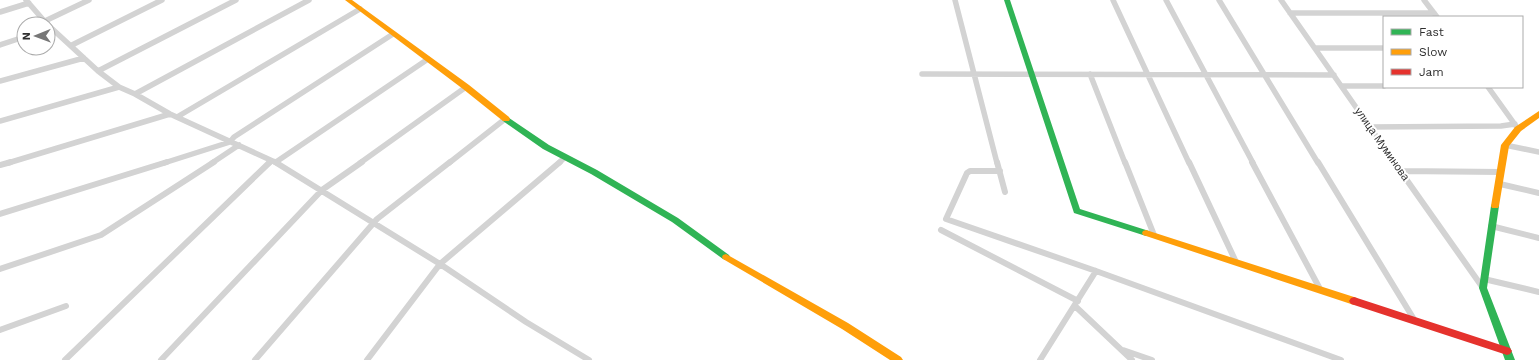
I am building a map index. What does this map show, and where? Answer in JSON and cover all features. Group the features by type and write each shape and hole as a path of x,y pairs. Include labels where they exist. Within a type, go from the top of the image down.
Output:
{"street":[{"path":"56,20 89,0"},
{"path":"72,45 162,0"},
{"path":"98,71 236,0"},
{"path":"135,94 309,0"},
{"path":"348,0 466,87 505,119 546,147 564,158 594,172 670,216 731,260 845,326 898,360"},
{"path":"955,0 973,74 1005,192"},
{"path":"1007,0 1077,211 1507,351"},
{"path":"1113,0 1236,262"},
{"path":"1166,0 1320,289"},
{"path":"1219,0 1415,321"},
{"name":"улица Муминова","path":"1281,0 1483,288"},
{"path":"1424,0 1435,15"},
{"path":"0,12 28,1 40,16"},
{"path":"177,117 360,9"},
{"path":"1290,12 1435,15"},
{"path":"56,32 72,45 98,71 119,87 135,94 170,114 274,161 440,264 526,322 589,360"},
{"path":"0,214 230,142 234,137 394,34"},
{"path":"0,46 16,40"},
{"path":"1315,48 1383,48"},
{"path":"0,81 84,58"},
{"path":"65,360 274,161 428,59"},
{"path":"922,74 1030,73 1334,75"},
{"path":"1090,74 1154,235"},
{"path":"1342,86 1383,86"},
{"path":"0,121 119,87"},
{"path":"161,360 322,190 466,87"},
{"path":"1489,88 1517,127"},
{"path":"0,165 170,114"},
{"path":"1510,360 1483,288 1484,279 1491,226 1500,184 1505,145 1517,127 1539,115"},
{"path":"254,360 375,224 377,219 505,119"},
{"path":"1370,127 1517,127"},
{"path":"0,268 101,235 117,226 239,145"},
{"path":"1505,145 1539,152"},
{"path":"367,360 440,264 564,158"},
{"path":"1000,171 970,171 967,173 946,219 1096,271 1341,360"},
{"path":"1401,171 1501,172"},
{"path":"1500,184 1539,193"},
{"path":"1491,226 1539,238"},
{"path":"941,230 1077,304 1132,360"},
{"path":"1040,360 1077,304 1096,271"},
{"path":"1484,279 1539,292"},
{"path":"0,330 66,306"},
{"path":"1120,349 1152,360"}],"traffic: fast":[{"path":"1007,0 1077,211 1146,233"},
{"path":"506,119 546,147 594,172 675,220 726,257"},
{"path":"1495,206 1483,288 1510,360"}],"traffic: slow":[{"path":"348,0 466,87 506,119"},
{"path":"1495,206 1505,145 1518,129 1539,114"},
{"path":"1146,233 1354,301"},
{"path":"726,257 845,326 898,360"}],"traffic: jam":[{"path":"1354,301 1507,351"}]}
